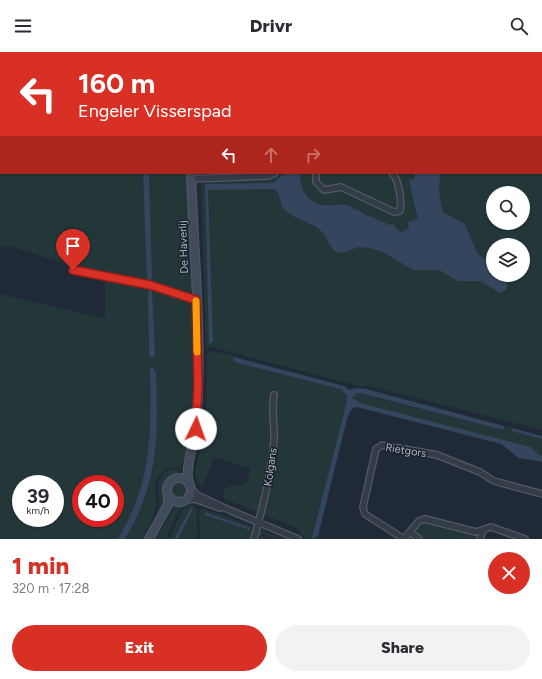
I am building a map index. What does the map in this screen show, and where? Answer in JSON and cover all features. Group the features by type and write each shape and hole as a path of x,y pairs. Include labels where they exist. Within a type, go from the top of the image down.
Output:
{"street":[{"path":"191,175 268,176 273,174"},
{"path":"316,174 316,182 324,190 341,187 394,212 400,211 401,206 395,178 393,174"},
{"name":"De Haverlij","path":"190,485 187,475 196,429 198,384 191,175"},
{"path":"73,270 150,285 196,300"},
{"name":"Kolgans","path":"254,539 272,462 274,439 272,406 274,394"},
{"name":"De Haverlij","path":"176,478 182,473 196,417"},
{"name":"Rietgors","path":"404,539 366,514 363,508 376,449 382,445 437,455 480,472 494,481 542,494"},
{"path":"149,539 168,505 169,484 176,478 184,479 197,494 228,510"},
{"path":"153,539 172,507 190,495 190,485"},
{"path":"168,495 173,500 195,499 228,510 298,539"},
{"path":"404,539 419,521 425,519 476,532 490,527 525,539"},
{"path":"480,539 483,530"},
{"path":"410,532 419,539"}],"green space":[{"path":"0,174 143,174 147,280 84,272 65,264 10,246 0,248"},
{"path":"149,174 189,174 193,290 187,294 151,283"},
{"path":"207,174 542,174 542,430 369,386 359,386 211,347 206,347 201,180 207,180"},
{"path":"105,280 151,287 188,300 193,304 196,361 195,403 191,430 181,468 176,467 167,469 157,479 155,488 156,504 154,514 142,539 125,539 146,496 152,476 157,436 157,415 155,368 151,367 151,431 148,460 137,501 125,526 118,539 0,539 0,294 105,319","holes":["149,289 152,290 155,351 153,357 149,356 148,292"]},
{"path":"207,351 229,354 234,357 233,358 340,389 347,395 347,401 312,537 313,539 306,539 297,528 223,498 225,489 231,486 243,485 248,481 250,468 214,457 202,488 196,479 195,473 206,414"},
{"path":"357,393 499,429 504,429 504,426 512,428 511,431 542,439 542,456 538,455 531,447 360,403 352,398"},
{"path":"173,469 181,470 166,483 165,489 167,497 157,520 153,523 159,504 160,478 167,471"},
{"path":"177,482 183,482 188,487 186,496 183,498 177,498 172,493 172,487"},
{"path":"190,501 195,501 194,503 188,503 180,510 166,539 156,539 175,506"},
{"path":"191,505 197,510 197,539 178,539 192,511 190,508 174,539 168,539 184,508"},
{"path":"202,508 254,527 252,539 200,539 199,511","holes":["206,512 249,528 250,530 205,515"]},
{"path":"426,521 476,535 479,538 425,539 416,531"},
{"path":"260,529 282,539 275,539 263,534 262,536 269,539 256,539 258,530"}],"water":[{"path":"143,174 149,174 152,279 149,283 147,280"},
{"path":"283,174 301,174 301,184 303,189 309,198 314,202 324,205 349,205 349,207 352,207 357,211 357,209 367,216 368,214 370,217 373,217 388,225 393,224 402,232 409,228 408,222 418,219 409,181 415,178 414,174 440,174 439,191 444,213 465,224 477,253 486,260 486,282 507,282 507,289 500,293 480,281 458,281 439,270 413,270 385,253 370,248 358,247 346,252 338,253 317,227 292,215 283,208 279,194 274,189 208,190 213,342 209,344 205,184 273,183"},
{"path":"151,288 155,351 155,356 152,357 149,356 148,292"},
{"path":"234,357 344,386 349,390 357,388 366,389 504,426 504,429 499,429 360,393 357,393 352,398 360,403 531,447 542,456 542,462 519,458 501,444 357,407 353,408 348,415 318,536 313,539 312,537 347,401 347,395 340,389 234,362"},
{"path":"153,367 156,372 157,417 151,478 145,497 125,539 118,539 129,518 143,478 149,438 150,368"},
{"path":"512,428 542,436 542,439 511,431"},
{"path":"191,507 192,511 178,539 174,539"},
{"path":"205,512 250,528 250,530 205,515"}],"slow traffic":[{"path":"196,301 197,352"}],"route":[{"path":"73,270 150,285 196,300 198,397 196,429"}]}
